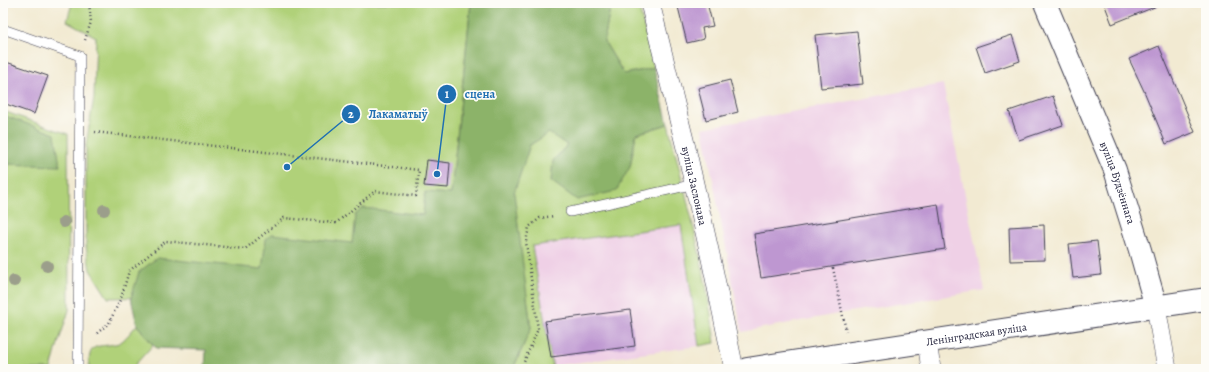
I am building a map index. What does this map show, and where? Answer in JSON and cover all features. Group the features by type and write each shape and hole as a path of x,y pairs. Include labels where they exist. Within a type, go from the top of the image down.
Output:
{"street":[{"name":"вуліца Заслонава","path":"650,3 695,184 734,369"},
{"name":"вуліца Будзённага","path":"1045,3 1115,170 1156,307 1167,369"},
{"name":"Ленінградская вуліца","path":"747,369 1206,299"},
{"path":"927,342 931,369"}],"lane":[{"path":"3,29 80,56 78,369"},
{"path":"570,212 695,184"}],"path":[{"path":"80,56 91,22 90,3"},
{"path":"78,348 110,323 121,298 129,271 166,241 245,249 284,218 336,223 375,192 416,196 419,170 79,130"},
{"path":"521,369 538,329 526,242 529,227 540,218 570,212"},
{"path":"833,268 851,353"}],"shaded area":[{"path":"943,84 984,290 843,313 742,332 703,128"},
{"path":"682,225 699,346 552,366 532,246"}],"green space":[{"path":"72,3 471,3 451,194 444,291 108,298 90,270 86,246 86,145 94,97 96,37 67,21"},
{"path":"471,3 611,3 604,41 624,74 654,68 668,124 636,134 630,167 616,191 577,200 551,181 553,161 567,145 549,133 530,145 514,193 531,328 513,369 205,369 206,350 156,348 137,325 131,298 139,272 157,258 262,269 266,239 272,234 352,243 355,215 363,208 423,215 425,192 451,194"},
{"path":"611,3 638,3 654,68 624,74 604,41"},
{"path":"3,111 68,134 69,310 51,369 3,369"},
{"path":"3,115 55,134 60,166 3,164"},
{"path":"668,124 701,260 715,343 699,346 681,225 532,246 553,369 513,369 531,328 513,193 530,145 549,132 567,145 553,161 630,167 636,134"},
{"path":"137,325 153,345 133,367 133,369 89,369 90,353 93,349 100,346 112,345 121,342"}],"building":[{"path":"677,3 707,3 713,26 702,28 704,39 687,43"},
{"path":"1104,3 1162,3 1162,4 1112,24"},
{"path":"857,31 863,84 821,88 815,35"},
{"path":"1012,35 1020,61 985,73 976,47"},
{"path":"1159,46 1195,132 1166,144 1129,59"},
{"path":"3,61 48,76 34,114 3,103"},
{"path":"730,80 738,112 706,120 698,88"},
{"path":"1053,96 1063,125 1019,140 1009,111"},
{"path":"427,160 450,163 448,188 424,186"},
{"path":"938,204 945,249 761,278 754,234"},
{"path":"1044,225 1045,260 1010,261 1009,227"},
{"path":"1097,241 1101,275 1073,278 1069,244"},
{"path":"630,310 635,346 551,357 545,321"}],"place":[{"name":"Лакаматыў","path":"287,167"},
{"name":"сцена","path":"437,174"}]}
